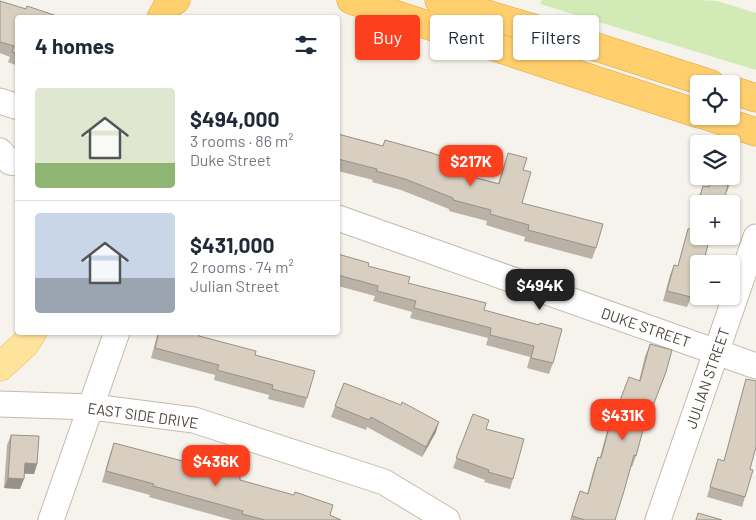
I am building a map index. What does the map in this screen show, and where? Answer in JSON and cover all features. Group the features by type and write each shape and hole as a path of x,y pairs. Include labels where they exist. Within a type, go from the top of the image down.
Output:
{"highway":[{"path":"151,15 152,0"},
{"path":"163,15 168,5 176,0"},
{"path":"351,0 690,111"},
{"path":"439,0 690,77"},
{"path":"740,93 756,98"},
{"path":"735,125 756,132"}],"main road":[{"path":"0,367 25,344 31,335"}],"street":[{"path":"0,101 15,106"},
{"path":"0,151 10,162 15,163"},
{"name":"DUKE STREET","path":"340,219 756,366"},
{"name":"JULIAN STREET","path":"658,520 756,237"},
{"path":"52,520 117,335"},
{"name":"EAST SIDE DRIVE","path":"0,404 92,407 194,420 384,482 447,520"}],"green space":[{"path":"542,0 717,1 756,13 756,70 599,22 599,15 576,15 540,4"}],"building":[{"path":"0,1 26,9 27,6 54,15 15,15 15,53 12,52 14,46 0,42"},
{"path":"340,135 383,146 385,140 432,153 451,160 447,170 499,184 508,153 527,158 523,170 531,172 522,203 603,224 596,248 528,230 529,225 490,214 491,210 453,200 453,198 405,179 376,171 377,169 340,160"},
{"path":"710,185 728,185 725,195 700,195 703,186 709,187"},
{"path":"688,229 690,229 690,245 708,245 705,255 690,255 690,297 667,291 674,265 678,266"},
{"path":"340,255 369,263 368,266 410,277 408,283 486,303 484,310 539,325 540,323 562,329 553,363 531,358 534,346 490,335 491,328 414,308 416,301 377,291 378,286 340,276"},
{"path":"158,335 199,335 256,351 255,355 315,371 307,398 272,389 273,385 217,370 219,365 155,348"},
{"path":"650,344 672,350 666,372 649,416 647,415 615,520 585,520 572,516 580,491 588,494 598,457 601,458 612,416 614,416 629,377 640,381"},
{"path":"746,379 756,381 756,447 750,469 753,470 745,497 710,487 718,459 724,461"},
{"path":"344,383 401,405 402,402 439,422 426,447 371,417 369,420 335,406"},
{"path":"473,414 489,420 486,429 524,439 513,479 488,472 489,470 456,458"},
{"path":"11,435 39,436 37,464 25,463 24,479 8,478"},
{"path":"114,443 240,477 240,480 294,495 295,492 333,505 330,515 341,520 265,520 242,514 243,511 106,471"},
{"path":"698,513 722,520 696,520"}]}
